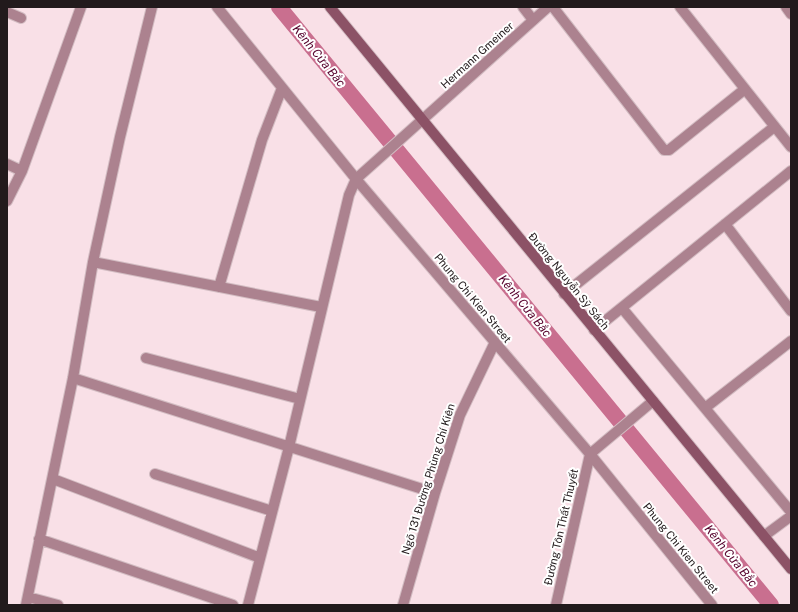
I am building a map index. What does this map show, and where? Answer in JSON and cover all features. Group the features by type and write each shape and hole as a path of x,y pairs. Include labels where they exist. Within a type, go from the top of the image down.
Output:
{"main road":[{"name":"Đường Nguyễn Sỹ Sách","path":"330,7 791,569"}],"street":[{"path":"7,201 22,171 81,7"},
{"path":"58,605 27,601 73,378 93,262 120,137 152,7"},
{"name":"Phung Chi Kien Street","path":"217,7 356,179 590,454 712,605"},
{"path":"523,7 533,20"},
{"name":"Hermann Gmeiner","path":"356,179 548,7"},
{"path":"553,7 664,150 669,150 745,89"},
{"path":"680,7 791,147"},
{"path":"786,7 791,14"},
{"path":"7,12 21,18"},
{"path":"219,287 262,140 282,88"},
{"path":"564,294 774,127"},
{"path":"7,164 22,171"},
{"path":"594,330 791,171"},
{"path":"248,605 289,447 349,196 356,179"},
{"path":"726,224 791,311"},
{"path":"93,262 322,307"},
{"path":"622,308 791,512"},
{"path":"705,408 791,341"},
{"name":"Ngõ 131 Đường Phùng Chí Kiên","path":"403,605 435,493 460,415 495,342"},
{"path":"146,358 300,399"},
{"path":"73,378 435,493"},
{"path":"590,454 632,417 653,401"},
{"name":"Đường Tôn Thất Thuyết","path":"556,605 590,454"},
{"path":"155,474 272,511"},
{"path":"53,479 260,558"},
{"path":"764,536 791,516"},
{"path":"39,539 233,605"}],"waterway":[{"name":"Kênh Cửa Bắc","path":"279,7 771,605"}]}
